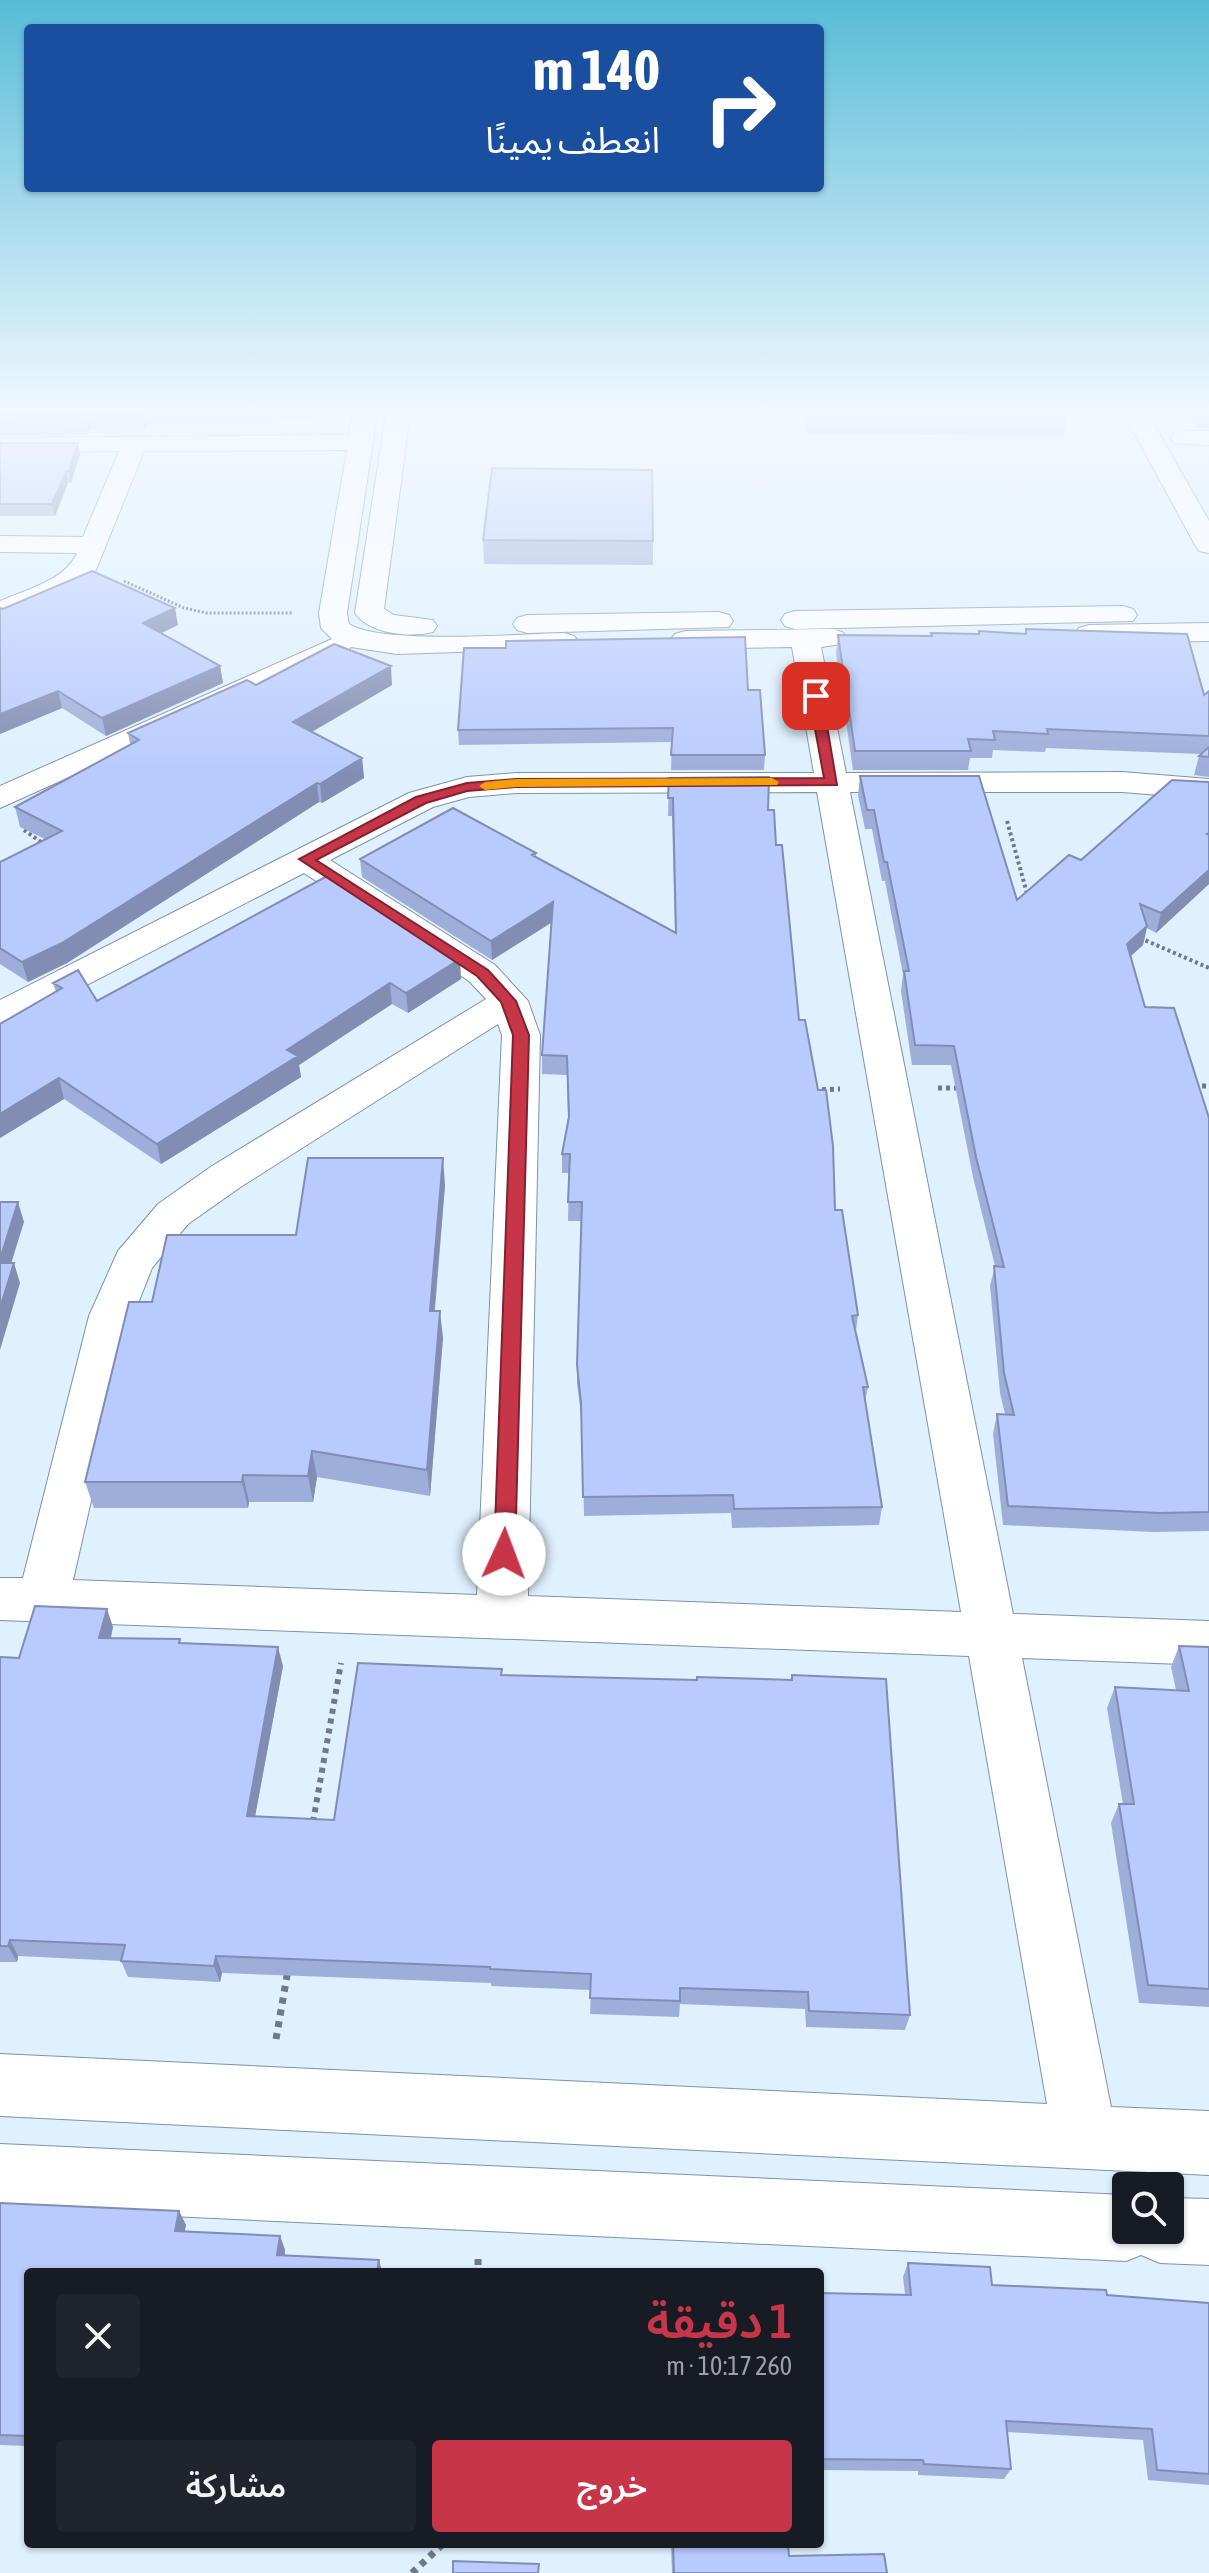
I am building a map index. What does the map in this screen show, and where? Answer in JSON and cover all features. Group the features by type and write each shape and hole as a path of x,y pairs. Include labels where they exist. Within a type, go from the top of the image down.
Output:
{"street":[{"path":"0,612 68,581 88,554 96,534"},
{"path":"340,627 351,534"},
{"path":"379,618 387,534"},
{"path":"0,544 88,554"},
{"path":"0,774 340,627 379,618 418,626 1209,614"},
{"path":"6,810 340,627 397,645 1209,632"},
{"path":"805,639 1085,2137"},
{"path":"0,1015 421,800 467,787 516,783 1122,782 1209,789"},
{"path":"306,859 482,973 509,1001 521,1035 502,1616"},
{"path":"509,1001 227,1176 173,1214 133,1262 111,1316 21,1599 1209,1643"},
{"path":"0,2085 1209,2143"},
{"path":"0,2176 1112,2227"},
{"path":"1184,2231 1209,2232"}],"path":[{"path":"88,554 184,608 340,627"},
{"path":"996,782 1030,903"},
{"path":"6,810 51,850"},
{"path":"1026,888 1040,895"},
{"path":"1139,938 1209,968"},
{"path":"312,1831 350,1610"},
{"path":"266,2098 290,1957"},
{"path":"412,2573 441,2548"}],"building":[{"path":"484,534 653,534 653,541 483,540"},
{"path":"92,571 175,608 143,623 220,666 102,718 58,691 0,714 0,608"},
{"path":"1026,629 1187,634 1204,695 1209,691 1209,736 1047,729 1048,734 993,731 995,740 968,739 971,751 855,751 838,635 932,636 931,633 979,634 979,631 1026,634"},
{"path":"745,637 748,690 760,690 765,755 671,755 673,728 458,730 464,648 506,648 506,641"},
{"path":"334,644 391,666 293,722 362,758 62,943 22,962 0,948 0,862 62,831 15,807 139,740 128,733 247,680 256,685"},
{"path":"1209,747 1209,757 1199,756"},
{"path":"860,776 979,776 1017,900 1069,855 1081,860 1172,780 1209,782 1209,870 1161,913 1140,904 1147,926 1127,944 1145,1007 1174,1008 1209,1118 1209,1512 1160,1513 1008,1506 997,1414 1014,1415 1004,1373 994,1266 1004,1267 976,1157 954,1046 915,1045 904,971 909,971 887,862 884,862 874,810 867,810"},
{"path":"769,777 768,810 774,810 776,845 782,845 799,1020 805,1020 818,1090 826,1090 833,1146 835,1210 842,1210 858,1315 852,1316 868,1387 863,1387 882,1507 734,1509 733,1495 583,1497 577,1365 582,1202 568,1202 570,1154 562,1154 569,1117 567,1056 542,1055 553,902 491,941 360,859 453,808 676,933 673,798 668,798 669,778"},
{"path":"329,875 460,959 406,993 390,983 287,1050 298,1056 157,1144 59,1078 0,1114 0,1024 62,988 53,983 78,970 97,1001"},
{"path":"308,1158 443,1158 430,1311 440,1311 427,1470 312,1451 308,1476 243,1475 242,1482 85,1482 129,1302 152,1302 167,1235 296,1235"},
{"path":"0,1202 18,1202 0,1259"},
{"path":"0,1263 14,1263 0,1308"},
{"path":"35,1606 107,1609 99,1638 180,1639 179,1643 278,1647 247,1816 334,1820 358,1663 502,1669 501,1675 792,1680 792,1675 886,1679 910,2015 809,2011 808,1992 680,1988 680,2001 590,1998 591,1974 216,1956 214,1966 121,1961 125,1945 10,1940 8,1946 0,1946 0,1657 19,1658"},
{"path":"1179,1646 1209,1647 1209,1989 1148,1985 1119,1804 1134,1804 1115,1687 1189,1691"},
{"path":"0,2203 179,2211 175,2231 280,2236 277,2255 379,2260 378,2268 24,2268 24,2436 0,2435"},
{"path":"908,2263 990,2267 992,2285 1106,2290 1107,2295 1209,2303 1209,2474 1157,2470 1152,2429 1006,2421 1011,2469 924,2464 923,2460 824,2459 824,2293 911,2295"},
{"path":"673,2548 788,2548 789,2556 884,2554 887,2573 674,2573"},
{"path":"453,2561 539,2564 538,2573 453,2573"}],"slow traffic":[{"path":"485,786 516,783 772,782"}],"route":[{"path":"504,1554 521,1035 509,1001 482,973 306,859 421,800 467,787 516,783 832,782 816,696"}]}
